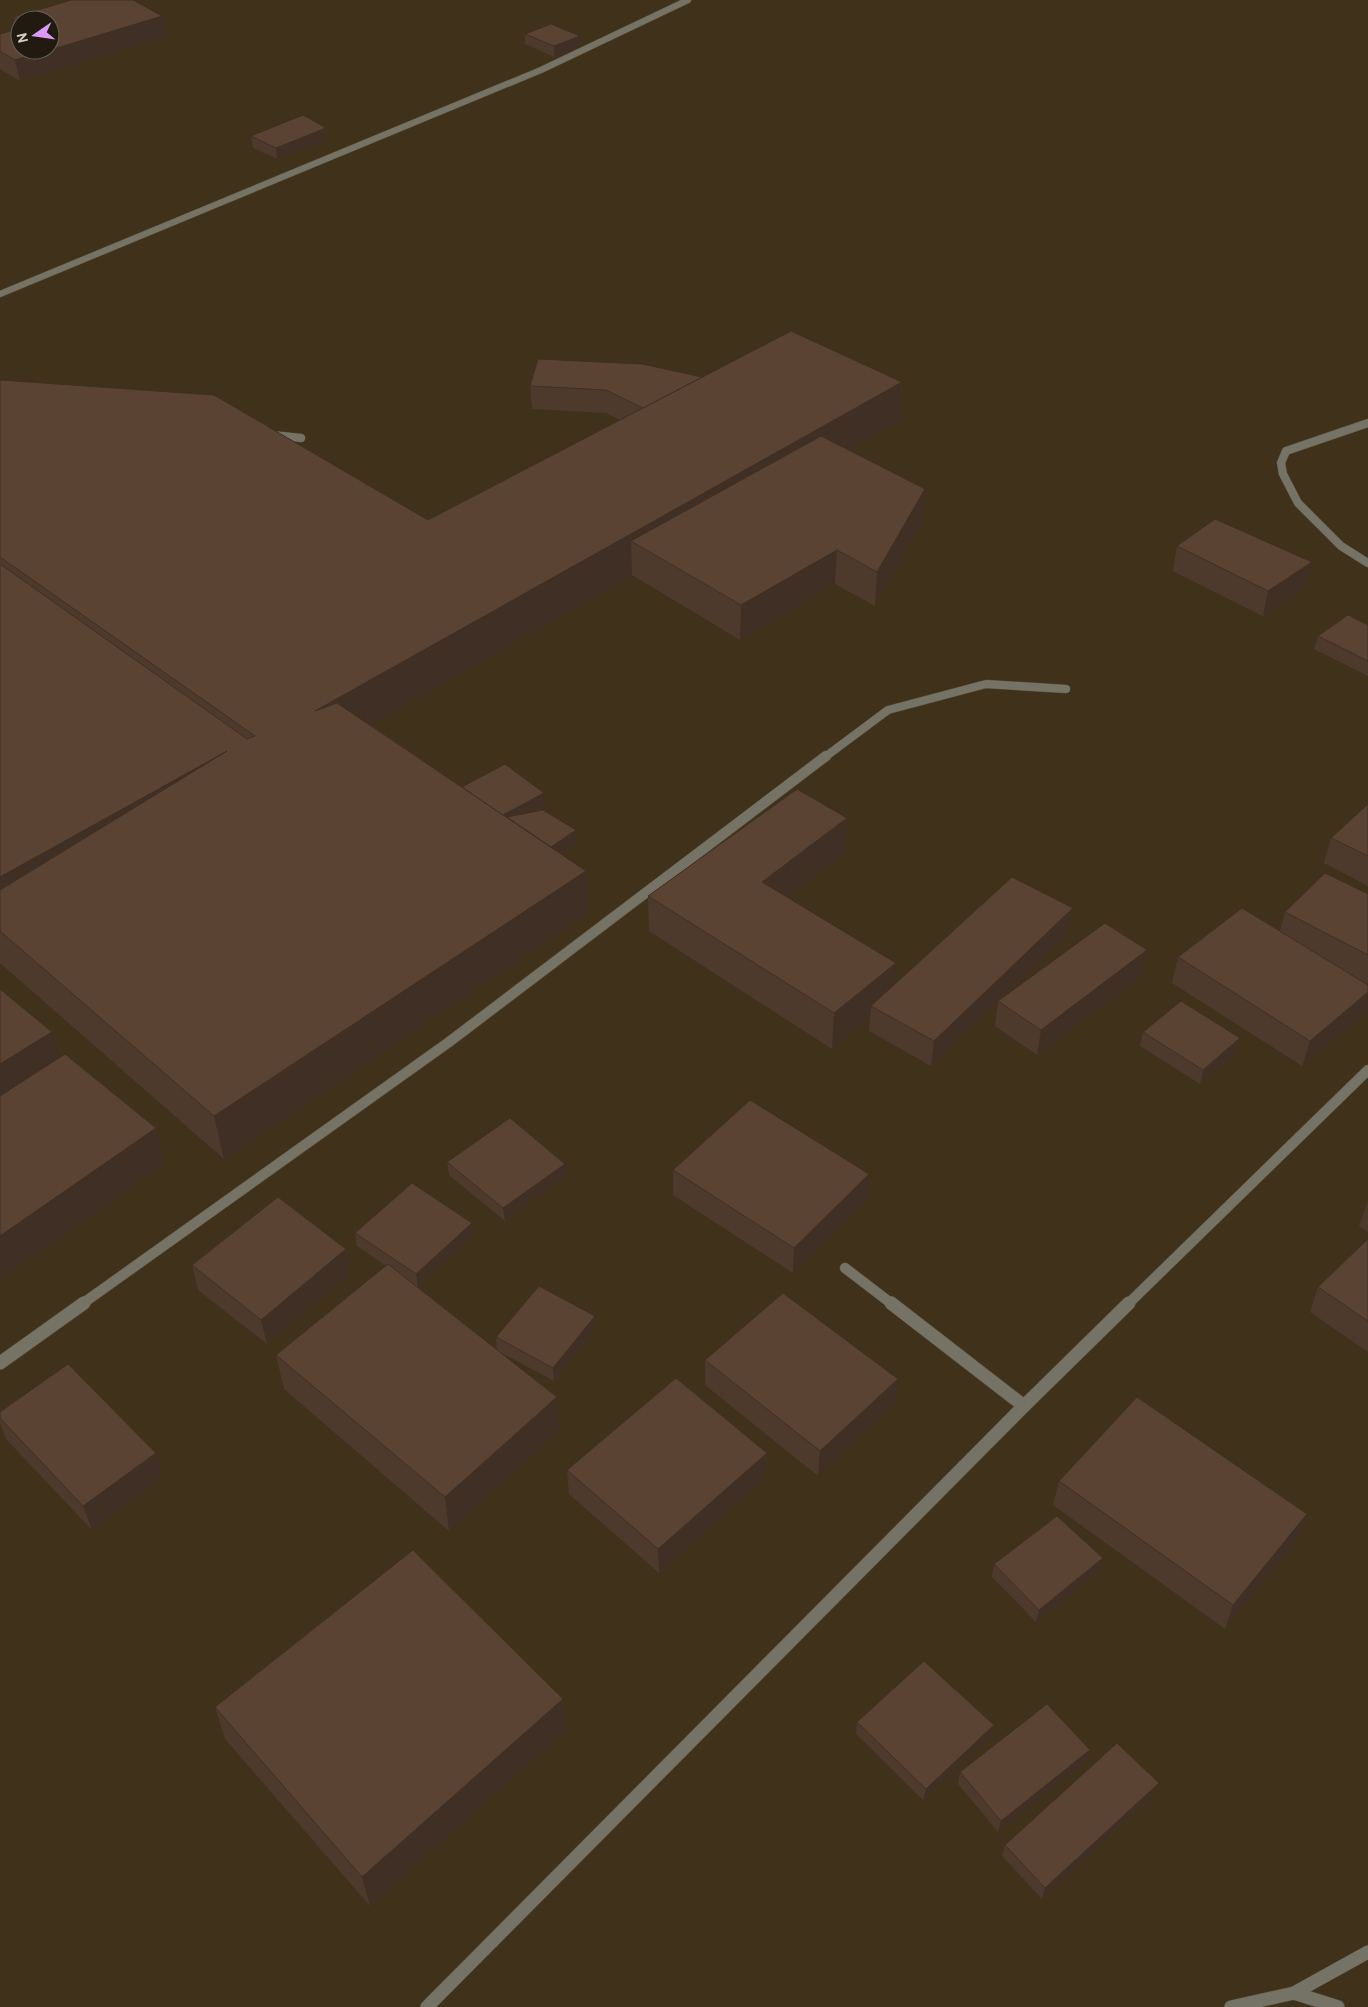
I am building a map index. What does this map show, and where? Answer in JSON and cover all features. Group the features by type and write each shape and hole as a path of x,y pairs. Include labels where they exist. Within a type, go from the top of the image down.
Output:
{"street":[{"path":"0,294 541,70 688,0"},
{"path":"1368,423 1286,451 1281,462 1283,474 1298,503 1341,546 1368,563"},
{"path":"261,434 301,438"},
{"path":"0,1364 449,1042 646,891 888,710 986,684 1066,689"},
{"path":"427,2007 1024,1406 1368,1070"},
{"path":"845,1268 1024,1406"},
{"path":"1232,2007 1294,1993 1368,1952"},
{"path":"1294,1993 1338,2007"}],"building":[{"path":"72,0 133,0 162,16 60,47 60,10 38,10"},
{"path":"551,24 580,36 554,46 525,34"},
{"path":"10,31 10,57 0,51 0,34"},
{"path":"303,115 326,128 276,148 251,136"},
{"path":"791,331 902,382 315,711 337,703 586,871 214,1116 0,931 0,890 227,751 0,877 0,564 247,739 255,736 0,557 0,380 214,395 428,520"},
{"path":"538,359 642,364 702,377 643,408 606,390 530,386"},
{"path":"821,436 925,489 877,572 837,550 741,605 631,541"},
{"path":"1215,519 1312,562 1268,591 1177,546"},
{"path":"1348,615 1368,625 1368,661 1318,636"},
{"path":"505,764 544,793 503,815 462,787"},
{"path":"797,789 847,818 762,882 896,963 834,1013 648,896"},
{"path":"1368,804 1368,856 1331,838"},
{"path":"543,810 576,830 551,847 507,817"},
{"path":"1325,873 1368,894 1368,955 1285,912"},
{"path":"1012,877 1073,908 934,1041 871,1006"},
{"path":"1242,908 1368,985 1368,992 1310,1041 1178,957"},
{"path":"1105,923 1147,950 1041,1030 998,1001"},
{"path":"0,989 52,1032 0,1064"},
{"path":"1181,1001 1240,1038 1203,1070 1143,1032"},
{"path":"65,1054 156,1128 0,1236 0,1096"},
{"path":"750,1100 869,1174 794,1248 673,1170"},
{"path":"510,1118 565,1164 503,1208 447,1162"},
{"path":"412,1183 472,1223 416,1274 355,1233"},
{"path":"278,1197 346,1249 261,1320 192,1265"},
{"path":"1368,1239 1368,1321 1318,1287"},
{"path":"388,1264 557,1397 445,1497 276,1355"},
{"path":"539,1286 595,1316 553,1368 496,1337"},
{"path":"783,1293 898,1379 820,1451 705,1360"},
{"path":"68,1364 156,1453 83,1506 0,1418 0,1412"},
{"path":"676,1378 767,1453 658,1549 567,1470"},
{"path":"1137,1397 1307,1514 1233,1605 1059,1481"},
{"path":"1057,1516 1103,1558 1039,1610 994,1564"},
{"path":"413,1550 563,1699 362,1877 215,1707"},
{"path":"924,1661 994,1725 926,1789 857,1722"},
{"path":"1047,1704 1090,1750 1001,1821 960,1772"},
{"path":"1117,1743 1159,1783 1045,1888 1005,1845"}]}
